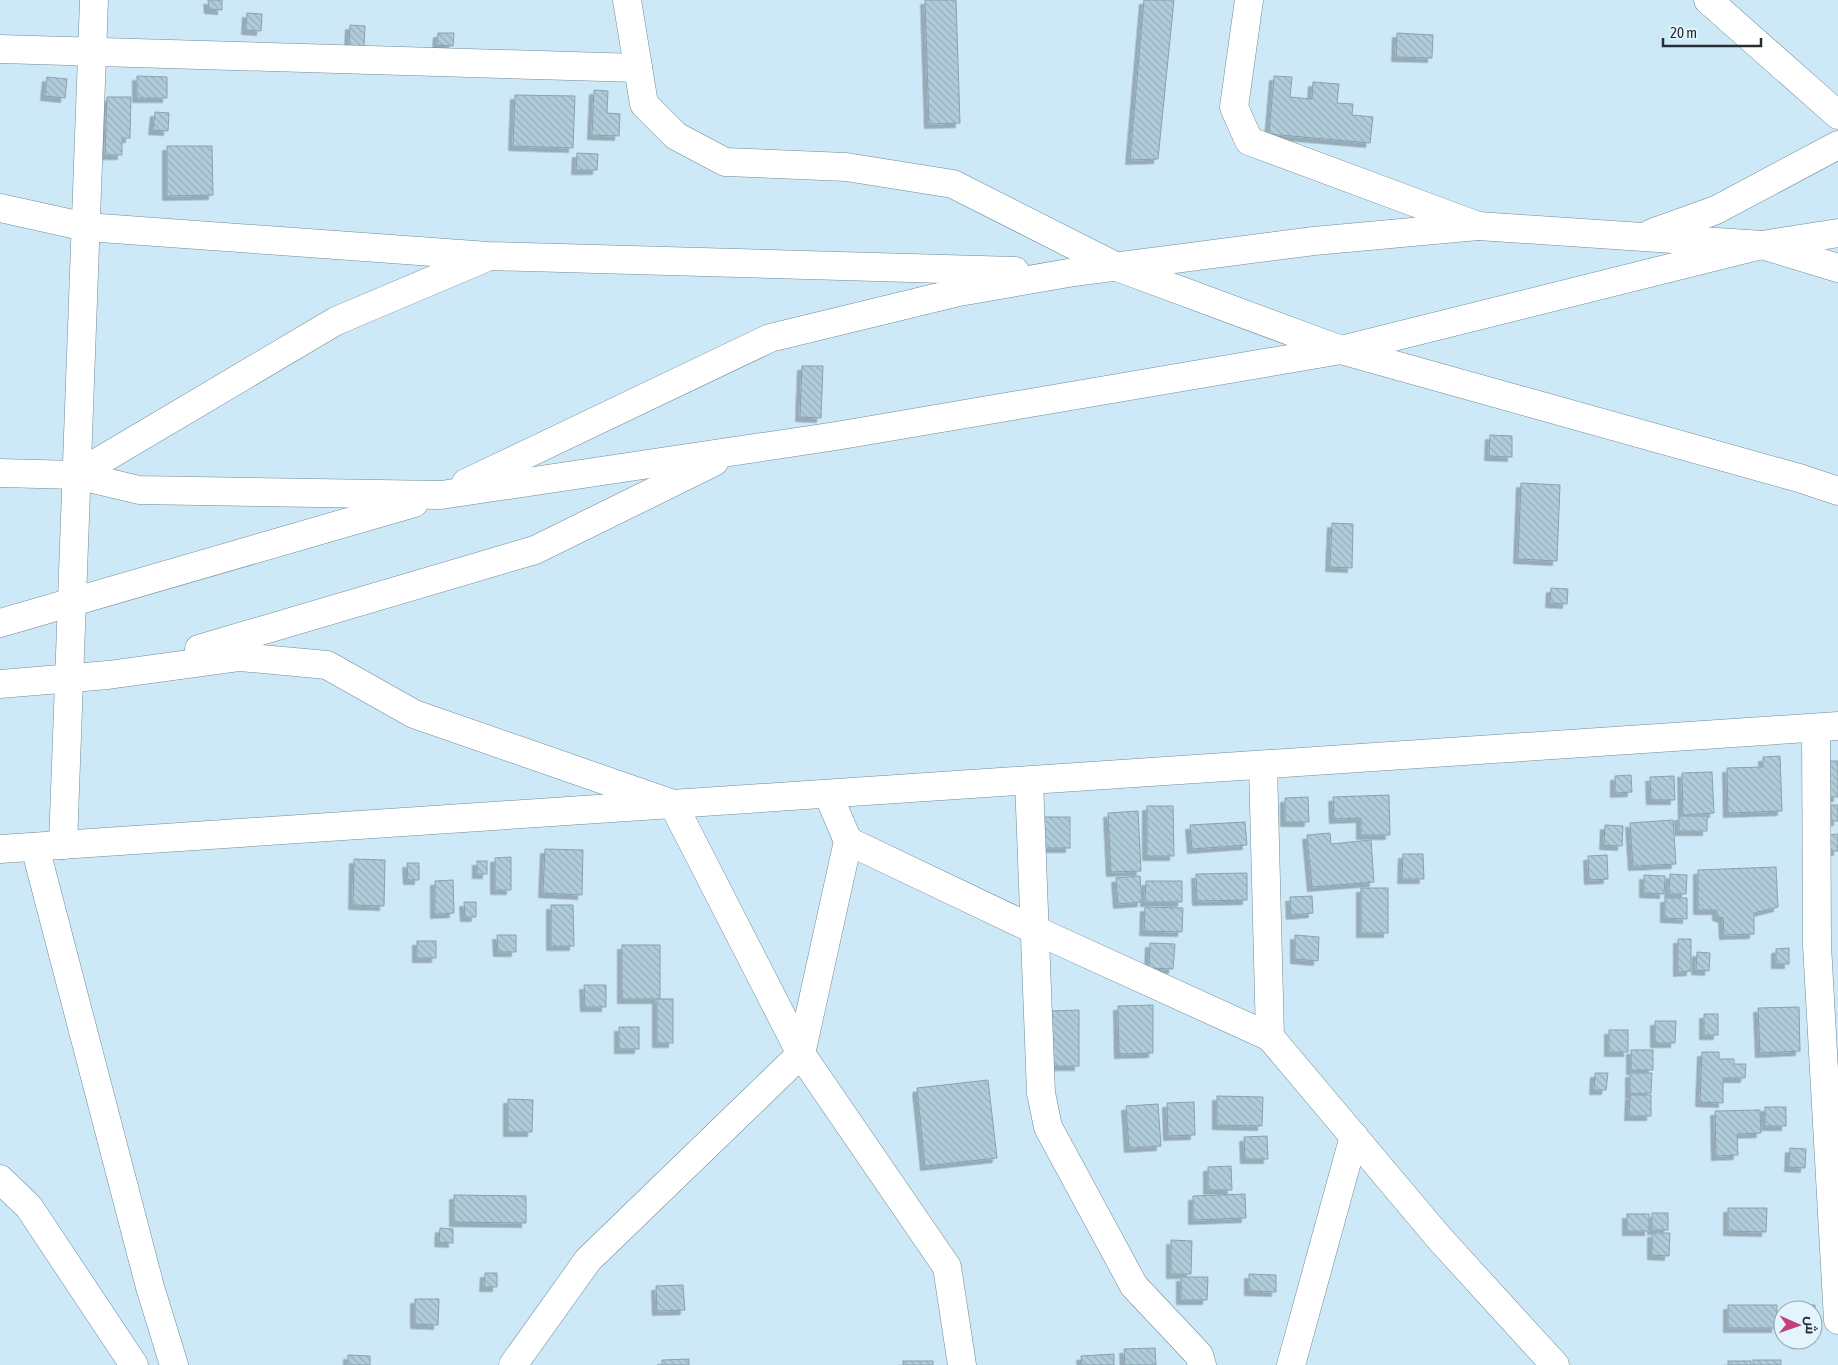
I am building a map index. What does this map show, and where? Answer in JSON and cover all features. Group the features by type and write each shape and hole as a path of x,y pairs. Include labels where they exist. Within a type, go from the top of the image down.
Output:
{"street":[{"path":"63,845 94,0"},
{"path":"627,0 644,104 676,136 725,162 846,167 953,184 1117,267 1341,350 1789,475 1838,491"},
{"path":"1249,0 1234,108 1249,141 1478,226"},
{"path":"1708,0 1838,115"},
{"path":"0,49 638,68"},
{"path":"1641,237 1716,210 1838,146"},
{"path":"0,208 86,226 488,256 1074,272"},
{"path":"0,474 76,475 139,490 441,495 770,338 958,292 1074,272 1314,241 1478,226 1762,245 1838,268"},
{"path":"0,623 441,495 736,451 1341,350 1762,245 1838,233"},
{"path":"76,475 336,321 488,256"},
{"path":"108,675 536,550 736,451"},
{"path":"0,684 108,675 240,657 327,665 414,714 673,804 801,1054 947,1267 962,1365"},
{"path":"0,849 1827,727 1817,945 1838,1320"},
{"path":"1263,765 1270,1037"},
{"path":"1029,781 1041,1093 1048,1127 1134,1286 1200,1354 1202,1365"},
{"path":"513,1365 588,1260 801,1054 848,841 828,794"},
{"path":"848,841 1035,930 1270,1037 1440,1239 1555,1365"},
{"path":"35,847 150,1287 174,1365"},
{"path":"1291,1365 1354,1136"},
{"path":"0,1179 29,1207 134,1365"}],"building":[{"path":"208,0 222,0 222,10 209,9"},
{"path":"925,0 956,0 960,123 929,124"},
{"path":"1144,0 1174,0 1158,159 1130,160"},
{"path":"247,13 262,14 261,31 246,30"},
{"path":"350,25 365,26 364,47 349,46"},
{"path":"438,33 454,33 453,46 437,45"},
{"path":"1397,33 1433,35 1432,58 1396,57"},
{"path":"137,76 167,77 167,98 137,98"},
{"path":"1274,76 1292,77 1290,97 1312,99 1313,82 1339,84 1337,103 1353,104 1352,115 1373,117 1370,143 1269,134"},
{"path":"47,77 67,79 65,98 45,96"},
{"path":"594,90 608,91 607,113 620,114 619,136 592,135"},
{"path":"515,95 575,96 573,148 513,146"},
{"path":"107,97 131,97 130,138 122,138 122,155 105,155"},
{"path":"155,112 169,113 168,131 153,130"},
{"path":"167,146 212,146 213,195 167,196"},
{"path":"577,153 598,154 597,170 576,170"},
{"path":"802,366 823,366 821,418 800,417"},
{"path":"1490,435 1512,436 1512,457 1489,456"},
{"path":"1521,483 1560,485 1557,561 1518,559"},
{"path":"1332,523 1353,524 1352,568 1330,567"},
{"path":"1551,588 1568,589 1567,604 1550,603"},
{"path":"1780,756 1782,811 1728,813 1727,768 1763,767 1763,757"},
{"path":"1828,761 1838,761 1838,797 1829,797"},
{"path":"1712,772 1714,813 1683,815 1682,773"},
{"path":"1631,775 1632,792 1615,793 1615,776"},
{"path":"1674,776 1675,800 1651,800 1650,777"},
{"path":"1389,795 1390,835 1361,835 1361,818 1334,819 1333,797"},
{"path":"1308,797 1309,822 1285,822 1285,798"},
{"path":"1831,805 1838,805 1838,821 1831,821"},
{"path":"1147,806 1173,806 1174,856 1147,856"},
{"path":"1138,811 1141,871 1111,872 1108,813"},
{"path":"1679,816 1707,816 1707,831 1679,831"},
{"path":"1039,817 1070,817 1070,848 1039,848"},
{"path":"1673,820 1676,864 1633,866 1630,823"},
{"path":"1245,822 1247,845 1192,849 1190,825"},
{"path":"1605,825 1623,826 1622,846 1604,845"},
{"path":"1330,833 1331,844 1371,840 1374,882 1312,887 1307,835"},
{"path":"1838,834 1838,851 1826,851 1826,835"},
{"path":"545,849 583,850 582,895 543,893"},
{"path":"1403,854 1423,854 1424,879 1402,879"},
{"path":"1607,855 1608,879 1589,880 1588,856"},
{"path":"511,857 511,890 495,890 495,858"},
{"path":"354,859 385,860 384,906 353,905"},
{"path":"477,861 487,861 487,874 477,874"},
{"path":"407,863 419,863 419,880 408,880"},
{"path":"1776,867 1778,907 1754,913 1754,934 1724,935 1723,918 1717,916 1717,910 1698,910 1698,870"},
{"path":"1247,873 1247,900 1197,901 1196,874"},
{"path":"1670,874 1687,875 1686,894 1669,894"},
{"path":"1644,875 1665,876 1664,894 1644,893"},
{"path":"1140,876 1142,902 1118,904 1116,878"},
{"path":"453,880 454,913 435,914 435,881"},
{"path":"1146,881 1182,881 1182,902 1145,902"},
{"path":"1361,888 1388,888 1388,933 1361,933"},
{"path":"1312,896 1313,913 1291,915 1290,897"},
{"path":"1665,898 1687,898 1687,919 1665,918"},
{"path":"464,902 476,902 476,917 465,917"},
{"path":"551,905 573,905 574,946 551,946"},
{"path":"1145,907 1183,908 1182,932 1144,931"},
{"path":"497,935 516,935 516,952 498,952"},
{"path":"1295,935 1319,937 1318,961 1295,959"},
{"path":"1678,939 1691,939 1691,971 1678,972"},
{"path":"417,941 436,941 436,958 417,958"},
{"path":"1150,943 1175,944 1173,969 1149,968"},
{"path":"622,945 660,945 660,999 622,999"},
{"path":"1789,948 1789,964 1776,964 1776,949"},
{"path":"1697,952 1710,953 1709,971 1696,970"},
{"path":"584,985 606,985 606,1007 585,1007"},
{"path":"657,999 673,999 673,1043 657,1043"},
{"path":"1153,1005 1153,1053 1119,1054 1118,1006"},
{"path":"1799,1007 1800,1051 1760,1053 1758,1008"},
{"path":"1079,1010 1079,1066 1050,1066 1049,1011"},
{"path":"1704,1014 1718,1014 1718,1035 1704,1035"},
{"path":"1655,1021 1676,1021 1675,1043 1655,1043"},
{"path":"619,1027 639,1027 639,1049 619,1049"},
{"path":"1609,1030 1628,1030 1628,1052 1609,1052"},
{"path":"1631,1050 1653,1050 1653,1070 1631,1070"},
{"path":"1702,1052 1719,1052 1719,1059 1734,1059 1734,1064 1746,1064 1745,1078 1723,1078 1723,1103 1700,1102"},
{"path":"1595,1073 1608,1073 1606,1090 1594,1090"},
{"path":"1630,1073 1652,1073 1651,1093 1630,1094"},
{"path":"988,1080 997,1158 925,1166 917,1088"},
{"path":"1630,1095 1651,1095 1651,1116 1629,1116"},
{"path":"1217,1096 1263,1097 1262,1126 1217,1125"},
{"path":"508,1099 533,1100 532,1132 508,1132"},
{"path":"1194,1102 1195,1135 1168,1136 1167,1103"},
{"path":"1158,1104 1161,1146 1129,1148 1126,1106"},
{"path":"1765,1107 1786,1107 1786,1126 1765,1126"},
{"path":"1760,1110 1761,1133 1737,1134 1738,1155 1716,1156 1715,1111"},
{"path":"1267,1136 1268,1159 1245,1159 1244,1137"},
{"path":"1790,1148 1806,1149 1805,1168 1789,1167"},
{"path":"1231,1166 1232,1190 1208,1190 1208,1167"},
{"path":"1245,1194 1246,1218 1193,1220 1193,1196"},
{"path":"454,1195 526,1196 526,1223 454,1222"},
{"path":"1728,1208 1767,1208 1766,1232 1728,1231"},
{"path":"1652,1213 1668,1213 1668,1230 1652,1230"},
{"path":"1627,1214 1649,1214 1649,1231 1627,1231"},
{"path":"440,1228 453,1229 453,1243 439,1242"},
{"path":"1652,1233 1670,1233 1669,1256 1652,1255"},
{"path":"1171,1240 1192,1241 1191,1274 1171,1274"},
{"path":"485,1273 497,1273 497,1287 484,1287"},
{"path":"1249,1274 1276,1275 1276,1292 1249,1291"},
{"path":"1181,1277 1208,1277 1207,1300 1181,1300"},
{"path":"683,1285 685,1310 657,1311 656,1286"},
{"path":"415,1299 439,1299 438,1325 415,1324"},
{"path":"1728,1305 1773,1305 1773,1328 1728,1328"},
{"path":"1155,1348 1156,1365 1125,1365 1124,1349"},
{"path":"1114,1354 1114,1365 1082,1365 1081,1356"},
{"path":"348,1355 370,1356 370,1365 348,1365"},
{"path":"689,1359 689,1365 662,1365 662,1360"},
{"path":"1753,1360 1781,1360 1781,1365 1753,1365"},
{"path":"903,1361 933,1361 933,1365 903,1365"},
{"path":"1728,1361 1751,1361 1751,1365 1728,1365"}]}
